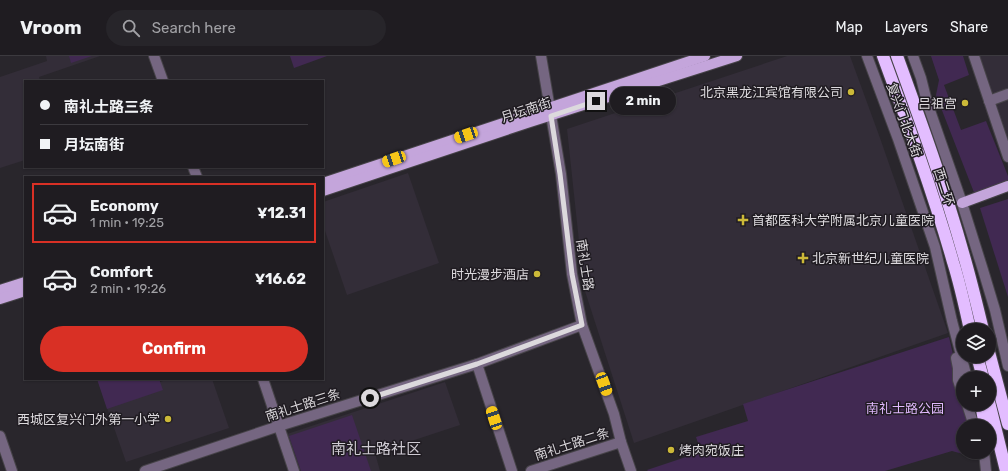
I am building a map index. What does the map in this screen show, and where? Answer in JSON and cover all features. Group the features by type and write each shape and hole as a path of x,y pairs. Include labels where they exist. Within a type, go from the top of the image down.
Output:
{"highway":[{"name":"西二环","path":"883,56 912,135 953,262 968,323"},
{"name":"西二环","path":"897,56 925,131 948,202 981,323"},
{"path":"992,363 1008,424"},
{"path":"998,384 1008,406"},
{"path":"991,411 1006,471"}],"main road":[{"name":"月坛南街","path":"324,191 530,122 550,112 705,56"},
{"name":"月坛南街","path":"324,183 550,112 738,56"},
{"path":"962,203 1008,186"},
{"path":"0,290 24,282"},
{"path":"0,299 24,291"}],"street":[{"path":"154,56 163,80"},
{"name":"南礼士路","path":"541,56 560,174 572,274 582,325 614,414 621,442 631,471"},
{"name":"复兴门北大街","path":"867,56 898,139 935,247 965,371"},
{"name":"复兴门北大街","path":"913,56 988,285 1008,366"},
{"path":"974,56 1008,157"},
{"path":"989,101 1008,94"},
{"path":"988,285 1008,342"},
{"path":"952,321 951,334 958,371"},
{"name":"南礼士路三条","path":"148,470 278,426 477,364 582,325"},
{"path":"477,364 512,471"},
{"path":"263,380 294,471"},
{"path":"0,436 12,471"},
{"name":"南礼士路二条","path":"531,471 621,442"},
{"path":"985,459 986,471"}],"shaded area":[{"path":"46,56 100,56 39,77 40,80 24,80 24,160 0,168 0,77 47,61"},
{"name":"首都医科大学附属北京儿童医院","path":"787,56 850,56 948,333 634,443 584,288 567,129"},
{"path":"972,56 1008,56 1008,167"},
{"path":"408,173 439,263 347,295 324,228 324,202"},
{"name":"西城区复兴门外第一小学","path":"97,380 159,380 160,382 166,380 212,380 229,428 126,462"},
{"path":"445,382 460,425 375,453 380,471 299,471 287,434"}],"green space":[{"path":"69,56 92,56 71,63"},
{"path":"290,56 327,56 294,68"},
{"path":"931,56 963,56 969,75 944,85 961,130 986,121 1008,176 1008,182 975,195 936,95 939,80"},
{"path":"1008,199 1008,297 980,208"},
{"name":"南礼士路公园","path":"949,337 956,372 956,411 966,411 968,419 956,419 956,452 952,451 885,471 647,470 701,452 696,437 748,421 743,404"},
{"path":"97,380 159,380 163,390 107,409"},
{"path":"352,415 371,471 301,471 289,436"}],"place":[{"name":"北京黑龙江宾馆有限公司","path":"851,92"},
{"name":"吕祖宫","path":"965,103"},
{"name":"首都医科大学附属北京儿童医院","path":"743,220"},
{"name":"北京新世纪儿童医院","path":"803,258"},
{"name":"时光漫步酒店","path":"537,274"},
{"name":"西城区复兴门外第一小学","path":"168,419"},
{"name":"烤肉宛饭庄","path":"671,450"}],"district":[{"name":"南礼士路社区","path":"376,449"}],"route":[{"path":"370,398 477,364 582,325 572,274 560,174 551,116 596,101"}]}
